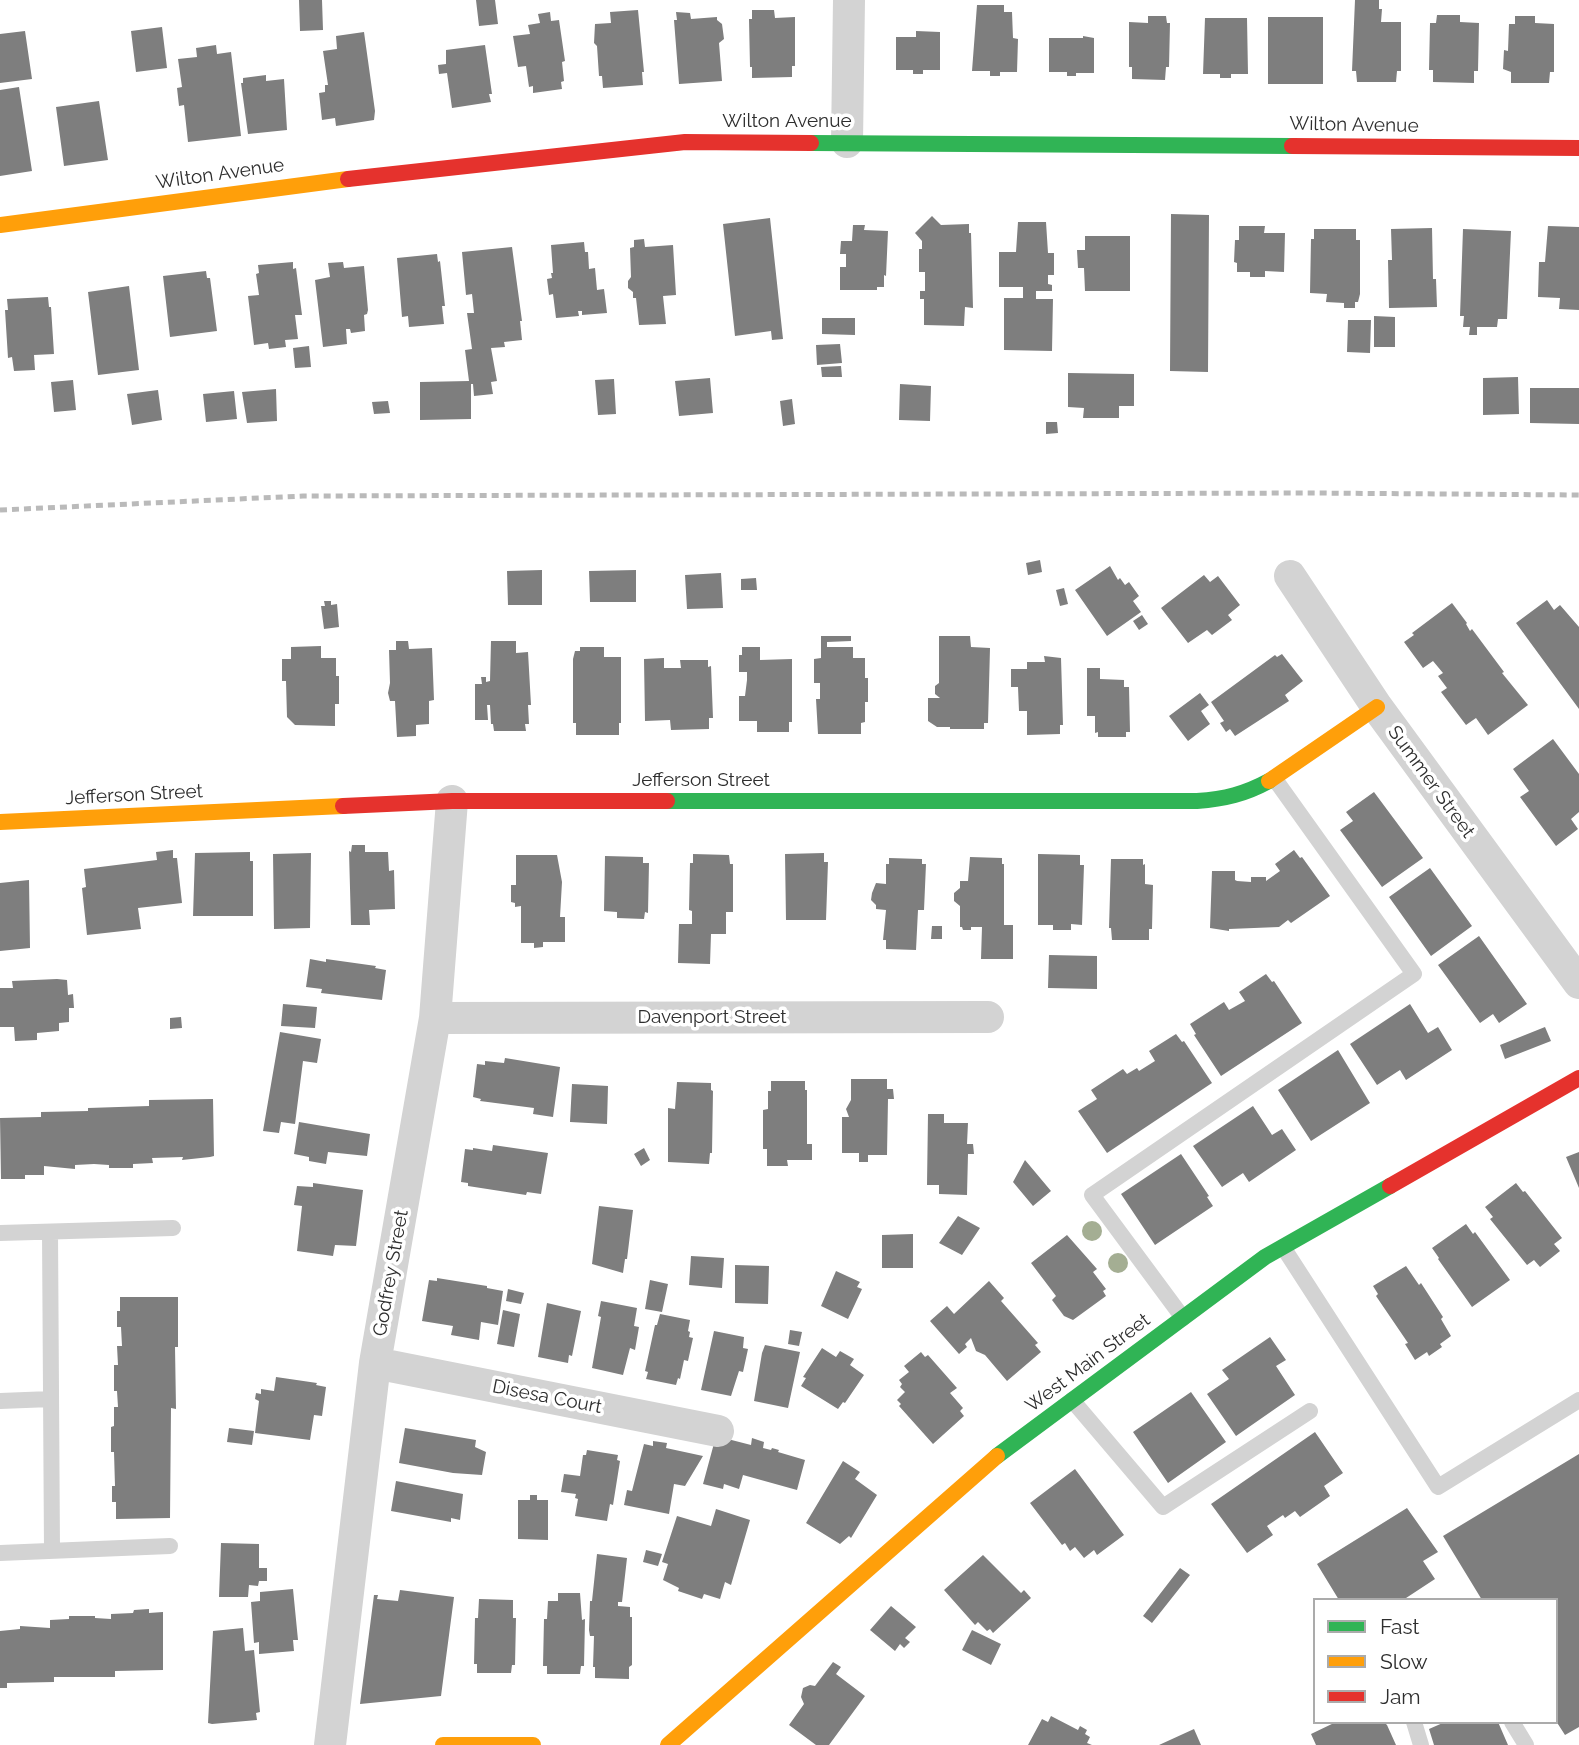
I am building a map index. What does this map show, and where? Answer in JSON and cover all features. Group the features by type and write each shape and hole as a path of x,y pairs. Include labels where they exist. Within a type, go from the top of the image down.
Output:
{"street":[{"path":"847,142 849,0"},
{"name":"Wilton Avenue","path":"0,225 309,183 685,142 1579,148"},
{"name":"Summer Street","path":"1290,576 1377,707 1579,983"},
{"name":"Jefferson Street","path":"0,822 453,801 1224,799 1247,793 1274,778 1377,707"},
{"name":"Godfrey Street","path":"330,1745 375,1363 435,1018 453,801"},
{"name":"Davenport Street","path":"435,1018 988,1017"},
{"name":"West Main Street","path":"668,1745 983,1467 1265,1257 1579,1077"},
{"name":"Disesa Court","path":"375,1363 718,1431"},
{"path":"443,1745 533,1745"}],"lane":[{"path":"1183,1318 1092,1195 1414,974 1274,778"},
{"path":"0,1233 173,1228"},
{"path":"50,1232 52,1551"},
{"path":"1283,1247 1438,1487 1579,1400"},
{"path":"0,1401 51,1399"},
{"path":"1072,1400 1163,1507 1310,1411"},
{"path":"0,1553 170,1546"},
{"path":"1415,1724 1421,1745"},
{"path":"1513,1724 1526,1745"}],"building":[{"path":"299,0 322,0 323,30 300,31"},
{"path":"476,0 495,0 498,24 479,26"},
{"path":"1355,0 1379,0 1379,9 1382,9 1381,22 1401,22 1401,71 1397,71 1396,82 1357,82 1356,71 1352,71"},
{"path":"977,5 1004,5 1004,12 1012,12 1013,38 1018,39 1017,72 1000,72 1000,76 990,76 990,71 972,71"},
{"path":"638,10 643,85 603,88 602,76 599,76 597,46 594,43 595,24 611,23 610,12"},
{"path":"752,10 774,10 775,18 795,17 795,66 792,66 792,77 752,78 749,19 752,19"},
{"path":"550,12 551,21 559,20 565,61 562,62 564,81 561,82 562,89 533,93 533,86 529,87 526,66 518,67 513,36 530,34 528,25 540,23 538,14"},
{"path":"676,12 690,13 691,19 717,17 722,24 724,39 719,43 722,81 679,84 674,20 677,20"},
{"path":"1437,15 1460,15 1460,22 1479,23 1478,71 1474,71 1474,83 1433,82 1433,70 1429,70 1430,23 1436,23"},
{"path":"1148,16 1166,16 1167,23 1170,23 1169,67 1166,67 1165,80 1132,79 1132,67 1129,67 1129,22 1148,23"},
{"path":"1515,16 1535,16 1535,23 1554,24 1554,72 1550,72 1549,83 1511,83 1511,72 1503,69 1504,50 1508,51 1509,24 1515,24"},
{"path":"1268,17 1323,17 1323,84 1268,84"},
{"path":"1205,18 1247,18 1248,74 1231,74 1231,78 1220,78 1220,74 1203,74"},
{"path":"162,27 167,68 136,72 131,31"},
{"path":"25,31 32,79 0,83 0,34"},
{"path":"916,31 940,32 940,70 923,70 923,74 913,74 913,70 896,70 896,37 916,37"},
{"path":"364,32 374,120 336,126 335,118 322,120 319,93 325,92 325,85 328,85 323,51 337,49 336,36"},
{"path":"1049,38 1094,38 1094,73 1067,76 1067,72 1049,72"},
{"path":"216,45 217,54 231,52 241,136 188,142 184,105 179,106 177,88 182,87 178,59 197,57 196,48"},
{"path":"485,45 491,102 452,108 447,73 439,74 438,65 446,64 446,50"},
{"path":"266,75 266,81 284,79 287,130 248,134 241,83 243,78"},
{"path":"19,87 32,171 0,176 0,90"},
{"path":"99,101 108,160 64,166 56,107"},
{"path":"1171,214 1209,215 1208,372 1170,371"},
{"path":"932,216 941,225 969,224 973,308 965,307 964,326 924,325 924,299 920,299 920,291 925,291 925,272 919,272 919,249 922,249 922,241 915,233"},
{"path":"770,218 783,339 772,340 771,331 735,336 723,224"},
{"path":"1018,222 1046,222 1048,253 1054,253 1054,275 1048,275 1048,284 1052,285 1052,291 1036,291 1036,299 1053,299 1052,351 1004,350 1004,298 1023,298 1023,287 999,287 999,252 1016,252"},
{"path":"853,225 865,225 864,230 888,231 884,287 877,287 877,290 840,290 840,267 846,267 846,254 840,254 841,241 852,241"},
{"path":"1239,226 1265,226 1264,233 1285,233 1284,272 1265,271 1265,277 1250,277 1250,272 1237,272 1237,263 1234,262"},
{"path":"1548,226 1579,227 1579,310 1559,309 1560,298 1538,297 1539,262 1545,262"},
{"path":"1432,228 1433,279 1436,279 1437,307 1389,308 1388,260 1392,260 1391,229"},
{"path":"1314,229 1356,229 1356,240 1360,240 1360,294 1355,308 1344,308 1344,303 1326,302 1327,294 1310,293 1311,239 1314,239"},
{"path":"1463,229 1511,231 1507,319 1498,319 1497,327 1477,327 1477,335 1469,335 1470,327 1463,327 1464,316 1460,316"},
{"path":"1085,236 1130,236 1130,291 1085,291 1084,268 1078,268 1077,250 1085,250"},
{"path":"644,239 645,247 673,245 676,295 663,296 666,324 639,325 636,298 633,298 633,292 628,288 631,277 630,248 634,247 634,240"},
{"path":"584,242 585,252 588,252 589,269 595,268 597,290 604,289 607,313 582,315 582,311 578,311 579,316 556,318 553,294 549,295 547,279 552,278 553,273 551,245"},
{"path":"512,247 522,340 504,342 505,347 491,348 497,381 491,382 493,394 474,396 471,384 471,419 420,420 420,382 469,381 465,350 472,349 467,313 474,313 472,294 466,295 462,252"},
{"path":"437,254 445,306 442,306 444,324 409,327 408,316 402,317 397,258"},
{"path":"293,262 302,315 295,315 298,339 285,340 286,347 269,349 268,343 254,345 248,296 259,295 256,274 259,273 258,265"},
{"path":"343,262 344,268 364,266 368,310 364,315 365,331 351,333 350,329 346,329 347,344 323,347 315,280 330,277 328,263"},
{"path":"206,271 207,278 210,278 217,331 170,337 163,276"},
{"path":"129,286 139,370 98,375 88,292"},
{"path":"48,297 54,354 34,355 35,370 14,371 12,357 8,358 5,310 8,310 7,299"},
{"path":"1374,316 1395,317 1395,347 1374,347"},
{"path":"822,318 855,318 855,335 822,334"},
{"path":"1348,320 1371,320 1370,353 1347,352"},
{"path":"840,344 842,363 817,365 816,345"},
{"path":"309,346 311,367 295,368 293,348"},
{"path":"841,366 842,377 822,377 821,367"},
{"path":"1068,373 1134,374 1134,406 1119,406 1119,418 1083,418 1084,408 1068,407"},
{"path":"1518,377 1519,414 1483,415 1483,378"},
{"path":"710,378 713,413 679,416 675,381"},
{"path":"614,379 616,414 598,415 595,380"},
{"path":"73,380 76,410 54,412 51,382"},
{"path":"900,384 931,386 930,421 899,420"},
{"path":"1530,388 1579,388 1579,424 1530,423"},
{"path":"276,389 277,421 247,423 242,392"},
{"path":"158,390 162,420 132,425 127,394"},
{"path":"234,391 237,419 206,422 203,394"},
{"path":"792,399 795,424 783,426 780,401"},
{"path":"388,401 390,413 374,414 372,402"},
{"path":"1046,422 1057,422 1058,433 1046,434"},
{"path":"1040,560 1042,572 1028,575 1026,563"},
{"path":"1110,566 1118,580 1120,578 1125,585 1129,582 1139,596 1133,601 1141,612 1107,636 1075,590"},
{"path":"542,570 542,605 508,605 507,571"},
{"path":"636,570 636,602 590,602 589,571"},
{"path":"721,573 723,608 687,609 685,575"},
{"path":"1204,575 1210,582 1218,576 1240,605 1228,615 1232,620 1212,635 1207,630 1188,643 1161,608"},
{"path":"756,578 757,590 741,590 741,579"},
{"path":"1064,588 1068,604 1060,606 1056,590"},
{"path":"1547,600 1554,610 1560,605 1579,627 1579,709 1516,623"},
{"path":"324,601 331,601 331,605 337,604 339,627 324,629 321,606 325,606"},
{"path":"1452,603 1470,631 1472,629 1528,705 1488,735 1476,718 1466,725 1441,692 1447,688 1438,676 1443,673 1433,661 1423,668 1404,642"},
{"path":"1142,615 1148,624 1139,630 1133,621"},
{"path":"821,636 851,636 851,641 827,642 827,647 853,647 853,658 865,658 868,702 865,702 865,722 861,723 861,734 818,734 816,699 820,699 820,683 814,683 814,659 821,658"},
{"path":"939,636 970,636 971,647 990,648 988,723 984,723 984,729 950,729 937,727 928,721 928,698 940,698 935,694 935,686 939,683"},
{"path":"396,641 408,641 409,649 432,648 434,700 429,701 429,724 416,725 416,736 397,737 395,701 390,701 388,693 389,650 396,650"},
{"path":"491,641 516,641 516,653 528,652 531,705 528,705 529,724 525,724 526,731 494,731 490,705 487,705 488,720 475,720 475,684 482,684 481,677 486,677 486,682 490,681"},
{"path":"321,646 321,658 336,658 339,704 335,704 335,726 295,725 287,717 282,659 291,659 291,647"},
{"path":"580,647 604,647 604,657 621,657 619,735 576,735 576,723 573,723 573,659 575,651 580,651"},
{"path":"742,647 760,647 760,660 792,659 792,722 789,722 789,732 757,732 757,721 739,721 739,696 745,696 747,680 747,672 739,672"},
{"path":"1282,654 1303,681 1285,695 1289,701 1235,736 1230,729 1226,732 1220,723 1224,721 1211,702 1275,655 1277,657"},
{"path":"1044,656 1061,658 1063,725 1060,725 1060,734 1027,735 1027,711 1019,711 1018,687 1011,687 1011,669 1027,669 1027,662 1045,662"},
{"path":"664,658 664,668 681,668 680,660 708,660 708,667 711,666 713,718 709,718 709,729 671,730 670,720 645,721 644,659"},
{"path":"1087,668 1100,668 1100,679 1124,680 1124,687 1129,687 1130,732 1126,732 1126,737 1098,737 1098,732 1095,733 1095,716 1087,716"},
{"path":"1200,693 1209,705 1201,711 1210,724 1188,741 1169,716"},
{"path":"1553,739 1579,774 1579,812 1571,819 1578,829 1556,846 1520,797 1529,791 1513,769"},
{"path":"1374,792 1423,858 1382,887 1340,830 1353,821 1346,812"},
{"path":"352,845 365,845 365,852 388,852 389,871 394,870 395,909 369,910 370,925 351,925 349,851 351,852"},
{"path":"173,850 173,858 177,858 182,903 138,908 141,929 87,935 82,888 86,887 84,869 157,860 156,852"},
{"path":"1294,850 1330,896 1291,923 1288,920 1279,927 1229,931 1210,928 1212,871 1235,871 1237,881 1251,882 1251,877 1266,877 1266,881 1280,871 1275,864"},
{"path":"250,852 250,861 253,861 253,916 193,916 195,853"},
{"path":"311,853 310,928 274,929 273,854"},
{"path":"824,853 824,862 828,862 826,920 786,920 785,854"},
{"path":"693,854 729,855 730,864 733,864 733,912 726,912 726,934 711,934 710,964 678,963 679,924 692,924 692,911 689,910 690,863 693,863"},
{"path":"1038,854 1080,855 1080,865 1084,865 1082,925 1071,924 1071,930 1053,930 1053,925 1038,925"},
{"path":"516,855 557,855 562,882 560,917 565,917 565,942 543,942 543,947 534,948 534,943 521,943 521,906 515,907 515,903 511,902 511,885 516,885"},
{"path":"605,856 643,857 643,863 649,863 648,913 645,912 644,919 617,918 617,912 604,911"},
{"path":"970,857 1002,858 1004,925 1013,925 1013,959 981,959 982,927 963,930 960,927 960,906 954,901 954,893 960,888 960,881 968,881"},
{"path":"889,858 922,859 922,864 926,864 924,910 918,910 916,950 886,949 886,940 883,940 886,910 876,909 871,900 876,883 886,884 886,864 889,864"},
{"path":"1111,859 1143,859 1145,884 1153,885 1152,929 1149,929 1149,940 1112,940 1109,928"},
{"path":"1430,868 1472,926 1431,956 1389,897"},
{"path":"29,880 30,948 0,951 0,883"},
{"path":"932,926 942,926 942,939 931,939"},
{"path":"1479,936 1527,1004 1499,1023 1493,1014 1480,1023 1438,965"},
{"path":"1049,955 1097,956 1097,989 1048,988"},
{"path":"310,959 376,966 375,968 386,970 382,1000 321,993 322,989 306,987"},
{"path":"1266,974 1274,981 1302,1023 1221,1076 1194,1035 1196,1034 1190,1024 1224,1002 1229,1010 1245,1001 1239,992"},
{"path":"67,980 68,995 73,994 74,1008 69,1008 69,1022 59,1023 59,1031 37,1033 37,1040 15,1041 14,1027 0,1027 0,988 13,988 12,981"},
{"path":"283,1004 317,1007 315,1028 281,1026"},
{"path":"1410,1004 1428,1033 1438,1027 1452,1050 1406,1080 1400,1070 1377,1085 1350,1044"},
{"path":"181,1017 182,1028 170,1029 170,1018"},
{"path":"1545,1027 1551,1041 1505,1059 1500,1045"},
{"path":"280,1032 321,1039 317,1063 303,1061 295,1124 281,1122 279,1133 263,1131"},
{"path":"1176,1034 1184,1041 1212,1083 1107,1153 1078,1111 1097,1099 1091,1090 1123,1069 1127,1074 1137,1068 1139,1071 1155,1061 1149,1051"},
{"path":"1338,1050 1370,1103 1311,1141 1278,1090"},
{"path":"505,1058 560,1067 553,1117 533,1114 534,1108 480,1101 481,1099 473,1097 477,1064 485,1065 485,1061 504,1063"},
{"path":"851,1079 887,1079 887,1089 893,1089 894,1099 888,1099 887,1155 868,1155 868,1162 859,1162 859,1153 842,1153 842,1117 849,1117 846,1109 851,1100"},
{"path":"771,1081 805,1081 807,1144 812,1144 812,1160 787,1160 788,1166 767,1166 767,1149 763,1149 763,1110 768,1109"},
{"path":"677,1082 711,1083 712,1153 709,1164 668,1162 668,1108 675,1109"},
{"path":"572,1084 608,1086 607,1124 570,1122"},
{"path":"213,1099 214,1156 182,1160 183,1157 152,1158 153,1163 133,1164 133,1168 109,1168 109,1165 94,1164 75,1165 75,1169 44,1166 44,1175 25,1175 25,1179 1,1179 0,1118 41,1117 41,1112 88,1111 88,1108 149,1106 149,1100"},
{"path":"1253,1106 1272,1135 1282,1129 1296,1150 1249,1182 1243,1173 1222,1187 1193,1146"},
{"path":"928,1114 944,1114 944,1123 968,1123 967,1144 973,1144 974,1154 968,1154 967,1195 939,1194 939,1185 927,1185"},
{"path":"299,1122 370,1134 367,1156 328,1152 326,1164 309,1161 309,1157 294,1154"},
{"path":"493,1145 548,1153 541,1194 527,1192 526,1195 468,1186 468,1183 461,1182 465,1149 492,1151"},
{"path":"644,1148 650,1160 641,1166 634,1154"},
{"path":"1579,1152 1579,1188 1566,1157"},
{"path":"1181,1154 1213,1206 1155,1245 1121,1194"},
{"path":"1025,1160 1051,1191 1033,1206 1013,1182"},
{"path":"313,1183 363,1190 356,1246 335,1245 333,1256 297,1251 302,1206 294,1205 297,1186 313,1187"},
{"path":"1516,1183 1562,1238 1554,1244 1560,1251 1540,1267 1534,1260 1527,1265 1490,1219 1493,1217 1485,1207"},
{"path":"599,1206 633,1210 623,1273 592,1264"},
{"path":"958,1216 980,1228 962,1255 939,1243"},
{"path":"1466,1224 1473,1234 1475,1232 1510,1280 1472,1307 1432,1248"},
{"path":"913,1234 913,1268 882,1268 882,1235"},
{"path":"1067,1235 1097,1269 1093,1272 1106,1289 1103,1291 1106,1296 1073,1320 1064,1316 1052,1300 1056,1296 1031,1263"},
{"path":"691,1256 724,1258 722,1288 689,1285"},
{"path":"735,1265 769,1266 768,1304 735,1303"},
{"path":"1406,1266 1419,1285 1421,1283 1443,1317 1441,1319 1451,1336 1429,1356 1427,1352 1415,1360 1405,1344 1408,1343 1376,1296 1378,1294 1373,1286"},
{"path":"836,1271 860,1282 857,1287 862,1289 848,1319 821,1306"},
{"path":"437,1278 503,1291 498,1325 481,1322 479,1340 451,1335 453,1326 422,1321 429,1280 437,1281"},
{"path":"650,1280 668,1284 662,1312 645,1309"},
{"path":"989,1281 1004,1298 1001,1301 1038,1343 1035,1345 1041,1352 1007,1381 985,1355 976,1351 971,1338 965,1344 967,1347 959,1354 930,1321 947,1306 954,1314"},
{"path":"508,1289 524,1293 521,1304 506,1301"},
{"path":"120,1297 178,1297 178,1347 175,1347 176,1409 171,1408 170,1518 116,1519 116,1502 112,1502 112,1486 115,1486 111,1427 114,1426 114,1407 118,1407 117,1391 114,1391 114,1365 118,1365 117,1346 122,1346 121,1327 117,1327"},
{"path":"601,1301 637,1308 634,1326 639,1327 635,1350 630,1348 623,1375 592,1368 601,1317 598,1316"},
{"path":"547,1303 581,1311 572,1356 569,1355 568,1363 538,1357"},
{"path":"503,1310 520,1314 514,1347 497,1344"},
{"path":"660,1314 690,1320 689,1337 693,1338 688,1361 684,1360 676,1385 646,1379 648,1372 645,1371"},
{"path":"790,1330 802,1332 799,1346 788,1344"},
{"path":"714,1331 744,1337 743,1348 748,1349 743,1372 739,1371 731,1396 701,1390"},
{"path":"1270,1337 1286,1360 1276,1366 1295,1395 1236,1436 1207,1394 1229,1379 1222,1370"},
{"path":"765,1345 800,1352 788,1408 754,1401"},
{"path":"822,1348 836,1357 840,1351 854,1359 850,1365 864,1375 838,1409 801,1386 806,1378 803,1377"},
{"path":"921,1352 925,1357 928,1355 957,1388 950,1393 963,1408 960,1411 964,1416 933,1444 899,1406 901,1404 897,1400 905,1392 900,1387 902,1384 899,1380 909,1372 904,1366"},
{"path":"276,1377 317,1383 316,1385 326,1387 322,1416 314,1415 310,1440 255,1433 259,1401 255,1399 256,1393 261,1394 261,1389 274,1391"},
{"path":"1191,1392 1226,1442 1168,1483 1133,1432"},
{"path":"229,1428 254,1431 252,1445 227,1442"},
{"path":"405,1428 476,1440 475,1447 486,1452 482,1475 453,1473 399,1463"},
{"path":"1315,1432 1343,1473 1324,1486 1330,1496 1300,1517 1295,1511 1285,1518 1283,1515 1267,1526 1273,1535 1247,1553 1211,1504"},
{"path":"716,1436 751,1445 752,1438 764,1442 763,1448 779,1450 778,1452 805,1460 797,1490 743,1475 739,1489 724,1484 723,1489 703,1484"},
{"path":"653,1441 667,1443 666,1448 703,1456 685,1486 674,1484 669,1514 624,1505 627,1490 632,1491 644,1444 653,1446"},
{"path":"587,1450 618,1455 617,1460 620,1461 613,1505 610,1504 607,1521 575,1516 578,1499 575,1498 576,1494 561,1492 564,1474 580,1476 583,1455 586,1455"},
{"path":"1579,1454 1579,1727 1565,1735 1558,1724 1558,1598 1481,1598 1443,1536"},
{"path":"843,1461 860,1472 855,1479 877,1495 851,1538 849,1536 840,1544 806,1523"},
{"path":"1075,1469 1124,1535 1097,1555 1094,1550 1084,1558 1075,1547 1070,1551 1065,1543 1062,1545 1030,1503"},
{"path":"396,1481 463,1494 460,1520 451,1518 451,1522 391,1511"},
{"path":"530,1495 537,1495 537,1500 548,1500 548,1540 518,1539 518,1500 530,1500"},
{"path":"1407,1508 1438,1552 1423,1561 1435,1579 1406,1598 1338,1598 1317,1564"},
{"path":"716,1509 750,1520 731,1585 725,1582 720,1599 704,1594 702,1599 678,1591 679,1588 663,1580 668,1564 662,1562 677,1516 711,1526"},
{"path":"221,1543 259,1544 259,1568 267,1568 267,1581 259,1581 258,1586 249,1585 248,1597 219,1597"},
{"path":"646,1550 662,1554 658,1566 643,1562"},
{"path":"597,1554 627,1558 622,1602 618,1602 618,1606 630,1607 632,1617 632,1665 629,1667 629,1679 595,1678 594,1636 590,1636 589,1630"},
{"path":"983,1555 1021,1593 1024,1590 1031,1598 993,1633 978,1622 975,1625 944,1590"},
{"path":"1180,1568 1190,1575 1152,1623 1143,1616"},
{"path":"293,1589 298,1640 293,1640 294,1651 259,1654 259,1642 254,1643 251,1602 260,1601 260,1592"},
{"path":"400,1590 454,1597 441,1696 360,1704 374,1595 378,1595 377,1599 398,1601"},
{"path":"558,1593 580,1593 582,1620 585,1619 584,1666 581,1666 580,1674 547,1674 547,1666 543,1666 544,1619 547,1619 548,1601 558,1601"},
{"path":"479,1599 513,1600 513,1618 516,1618 515,1665 512,1665 511,1673 477,1673 477,1664 474,1664 475,1618 478,1618"},
{"path":"891,1606 916,1627 905,1638 910,1642 904,1648 900,1644 895,1651 870,1630"},
{"path":"149,1609 149,1613 163,1612 163,1670 115,1671 115,1677 54,1677 54,1682 7,1683 7,1688 0,1688 0,1631 20,1629 20,1626 50,1628 50,1620 69,1619 69,1616 111,1619 111,1614"},
{"path":"243,1628 245,1651 254,1650 260,1712 256,1713 257,1720 208,1723 213,1631"},
{"path":"972,1630 1001,1644 991,1665 962,1650"},
{"path":"833,1662 841,1667 836,1674 865,1696 829,1745 816,1745 789,1725 804,1704 801,1697 803,1688 815,1686"},
{"path":"1051,1716 1078,1730 1080,1726 1087,1730 1085,1734 1090,1737 1087,1743 1092,1745 1028,1745 1042,1719 1048,1722"},
{"path":"1332,1724 1386,1724 1396,1745 1316,1745 1311,1734"},
{"path":"1440,1724 1499,1724 1508,1745 1434,1745 1429,1729"},
{"path":"1194,1729 1201,1745 1159,1745"}],"railway":[{"path":"0,510 303,496 1312,493 1579,495"}],"traffic: fast":[{"path":"811,143 1292,146"},
{"path":"667,801 1197,801 1234,795 1269,781"},
{"path":"997,1456 1265,1257 1390,1186"}],"traffic: slow":[{"path":"0,225 348,179"},
{"path":"1269,781 1377,707"},
{"path":"0,822 343,806"},
{"path":"668,1745 997,1456"},
{"path":"443,1745 533,1745"}],"traffic: jam":[{"path":"348,179 685,142 811,143"},
{"path":"1292,146 1579,148"},
{"path":"343,806 452,801 667,801"},
{"path":"1390,1186 1579,1078"}]}
